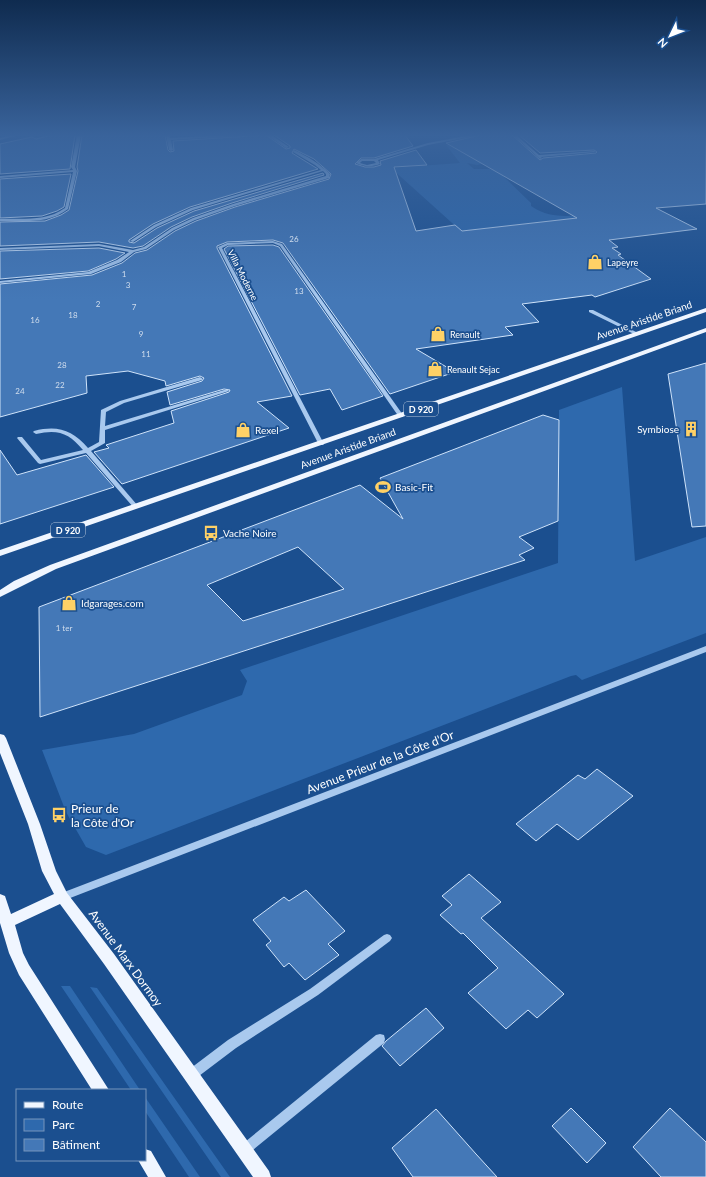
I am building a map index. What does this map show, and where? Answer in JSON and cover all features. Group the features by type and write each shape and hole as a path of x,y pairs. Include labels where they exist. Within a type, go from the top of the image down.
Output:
{"main road":[{"name":"Avenue Aristide Briand","path":"0,553 321,444 706,310"},
{"name":"Avenue Aristide Briand","path":"0,594 18,583 53,567 706,330"},
{"name":"Avenue Marx Dormoy","path":"0,738 34,824 49,871 62,897 263,1177"},
{"path":"7,922 62,897"},
{"path":"0,900 16,953 27,976 100,1089"},
{"path":"146,1159 158,1177"}],"street":[{"path":"0,220 42,218 64,212 68,208 71,190"},
{"path":"132,241 156,226 192,210 258,190"},
{"path":"0,282 89,273 114,264 133,251 145,248 178,227 205,215 285,190"},
{"name":"Villa Moderne","path":"321,444 220,247 227,244 272,242 281,245 401,416"},
{"path":"0,250 99,245 133,251"},
{"path":"591,311 638,334"},
{"path":"20,438 40,462 86,451 102,443 103,411 113,405 200,379"},
{"path":"103,429 226,391"},
{"path":"36,432 52,430 71,435 136,507"},
{"name":"Avenue Prieur de la Côte d'Or","path":"62,897 706,649"},
{"path":"191,1075 232,1044 314,992 387,938"},
{"path":"244,1150 380,1039"}],"green space":[{"path":"415,190 518,190 531,203 531,206 547,214 562,216 595,216 461,231"},
{"path":"622,387 635,561 706,537 706,633 582,680 576,675 571,676 106,855 86,847 66,812 42,750 134,734 242,695 247,681 240,670 558,563 559,410"},
{"path":"61,986 70,986 139,1089 130,1089"},
{"path":"90,987 97,988 230,1177 221,1177"},
{"path":"146,1098 200,1177 189,1177 146,1112"}],"building":[{"path":"0,190 68,190 64,207 57,211 42,216 0,218"},
{"path":"74,190 248,190 190,207 153,224 129,240 129,242 134,243 157,228 194,211 266,190 275,190 192,217 171,227 143,246 133,248 99,242 0,246 0,222 45,221 61,215 69,210"},
{"path":"292,190 402,190 416,231 455,225 462,231 577,218 528,190 706,190 706,204 656,208 697,229 609,240 618,247 612,248 621,254 618,255 651,279 595,297 592,295 522,304 539,322 505,327 513,335 416,349 455,372 390,394 283,243 273,240 227,242 217,246 292,396 257,402 289,428 122,484 94,452 109,448 106,445 174,423 171,411 229,392 230,390 224,389 170,405 167,392 202,381 204,378 200,376 166,386 165,381 128,371 86,376 87,393 0,417 0,284 92,275 122,263 135,253 147,250 175,231 196,221 235,207"},
{"path":"273,245 279,247 383,396 342,410 330,389 300,395 224,249 228,246"},
{"path":"99,248 125,253 116,259 88,271 0,279 0,251"},
{"name":"Symbiose","path":"706,363 706,526 692,527 668,374"},
{"path":"543,415 559,420 558,521 519,537 534,548 519,555 525,560 40,717 39,607 360,485 403,519 380,478","holes":["298,547 344,589 243,621 207,585"]},
{"path":"0,450 17,475 86,455 114,487 0,524"},
{"path":"597,769 633,796 578,840 557,824 536,841 516,824 578,775 585,779"},
{"path":"469,874 501,902 481,918 564,994 537,1018 528,1010 506,1029 468,993 498,968 463,933 461,934 440,915 452,905 442,896"},
{"path":"306,890 345,931 328,944 339,955 305,980 289,963 284,967 266,945 271,941 253,920 284,897 289,901"},
{"path":"426,1008 444,1028 400,1066 382,1046"},
{"path":"571,1108 606,1143 587,1163 552,1126"},
{"path":"670,1108 706,1142 706,1177 661,1177 633,1147"},
{"path":"436,1109 497,1177 413,1177 392,1148"}],"place":[{"name":"Lapeyre","path":"595,262"},
{"name":"Renault","path":"438,334"},
{"name":"Renault Sejac","path":"435,369"},
{"name":"Symbiose","path":"691,429"},
{"name":"Rexel","path":"243,430"},
{"name":"Basic-Fit","path":"383,487"},
{"name":"Vache Noire","path":"211,533"},
{"name":"Idgarages.com","path":"69,603"},
{"name":"Prieur de la Côte d'Or","path":"59,815"}]}
